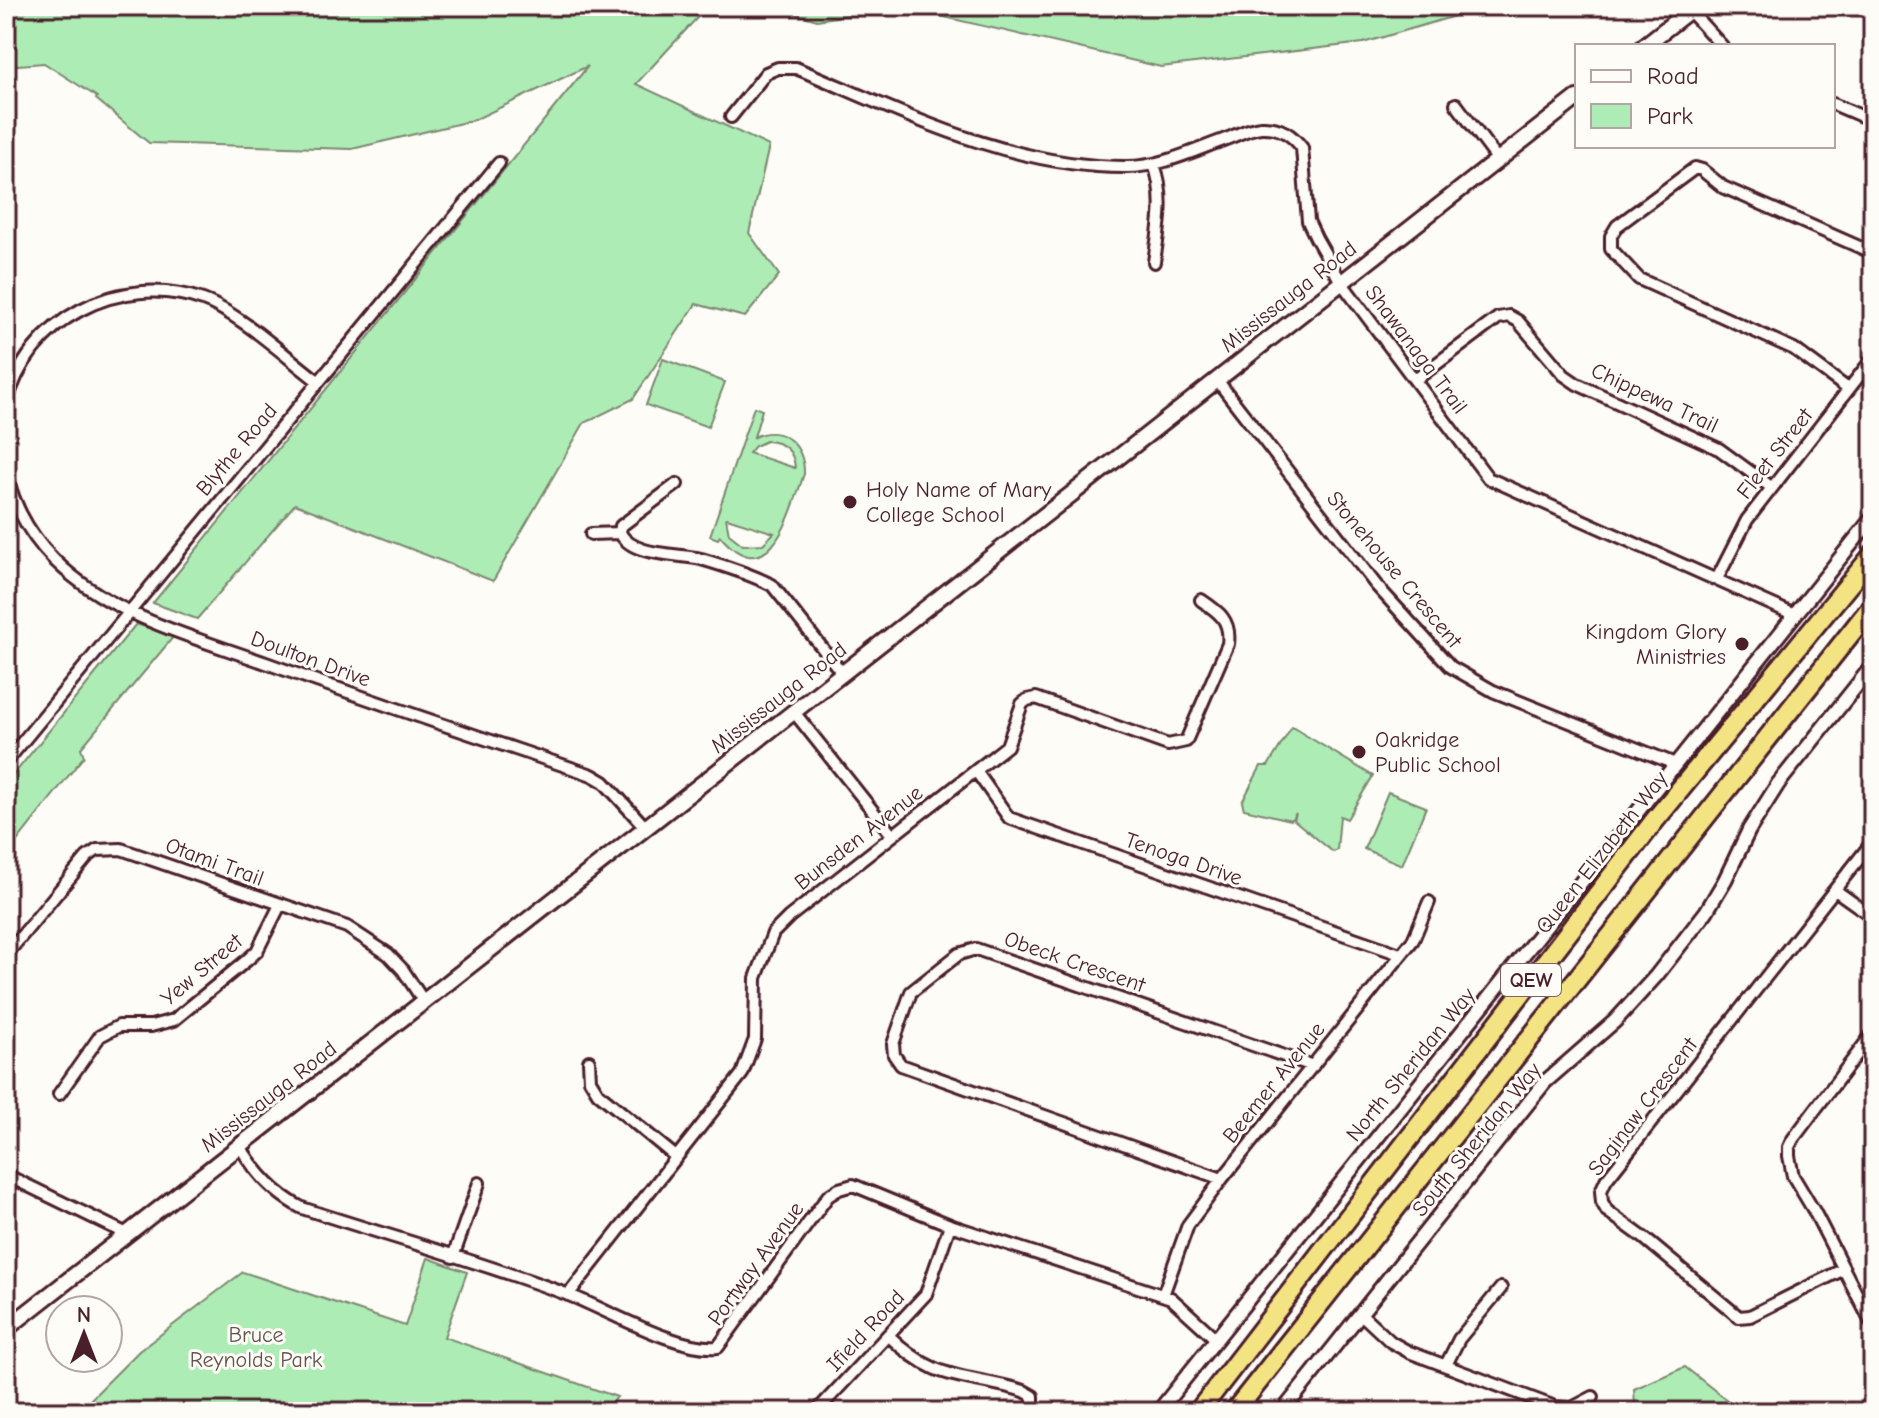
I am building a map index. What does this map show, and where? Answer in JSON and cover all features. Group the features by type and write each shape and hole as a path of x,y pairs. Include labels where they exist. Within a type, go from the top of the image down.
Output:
{"highway":[{"name":"Queen Elizabeth Way","path":"1198,1412 1655,820 1873,555"},
{"name":"QEW","path":"1234,1412 1873,605"}],"main road":[{"path":"1647,44 1692,8"},
{"name":"Mississauga Road","path":"6,1329 1575,100"}],"street":[{"path":"1692,8 1720,44"},
{"name":"Shawanaga Trail","path":"731,117 766,73 778,68 796,68 956,134 1059,162 1132,167 1154,164 1251,129 1264,127 1286,131 1302,148 1308,221 1341,282 1488,478 1795,615"},
{"path":"1456,104 1498,160"},
{"path":"1835,105 1873,121"},
{"name":"Blythe Road","path":"6,762 499,163"},
{"path":"1154,164 1162,186 1162,199 1154,262"},
{"path":"1848,389 1794,349 1639,279 1609,243 1617,226 1695,168 1723,187 1873,253"},
{"path":"6,406 7,393 32,348 48,332 73,313 124,293 178,294 222,308 318,381"},
{"name":"Chippewa Trail","path":"1415,380 1498,318 1509,316 1518,321 1564,375 1577,384 1719,449 1771,487"},
{"name":"Fleet Street","path":"1717,579 1738,533 1873,358"},
{"name":"Stonehouse Crescent","path":"1217,380 1376,585 1451,667 1493,691 1675,764"},
{"name":"Doulton Drive","path":"6,472 14,502 51,557 127,612 349,693 592,775 604,782 646,828"},
{"path":"677,484 621,526 620,533 624,540 663,556 681,555 701,559 772,585 843,674"},
{"name":"North Sheridan Way","path":"1158,1412 1873,517"},
{"path":"591,534 620,533"},
{"name":"Bunsden Avenue","path":"568,1295 742,1074 755,1039 756,978 773,933 789,917 1007,746 1022,704 1027,700 1036,698 1168,745 1186,741 1228,644 1229,633 1223,615 1201,600"},
{"name":"South Sheridan Way","path":"1282,1412 1545,1082 1615,1021 1656,976 1706,912 1749,830 1778,784 1873,665"},
{"path":"794,712 892,835"},
{"name":"Tenoga Drive","path":"976,771 1009,818 1400,954"},
{"name":"Saginaw Crescent","path":"1844,1269 1750,1316 1739,1317 1607,1211 1601,1191 1606,1180 1873,841"},
{"name":"Otami Trail","path":"6,955 87,857 97,850 121,849 347,927 388,954 424,1002"},
{"path":"1835,890 1873,917"},
{"name":"Beemer Avenue","path":"1163,1295 1188,1225 1417,932 1429,902"},
{"name":"Yew Street","path":"59,1094 100,1036 129,1024 151,1026 174,1020 246,961 257,951 280,905"},
{"name":"Obeck Crescent","path":"1222,1179 901,1065 894,1055 893,1044 911,992 959,954 976,949 1313,1066"},
{"path":"1873,1033 1789,1147 1793,1176 1873,1326"},
{"path":"589,1061 590,1080 598,1093 676,1157"},
{"name":"Portway Avenue","path":"240,1146 249,1162 284,1198 302,1208 568,1295 703,1348 718,1347 828,1196 853,1185 950,1225 1171,1298 1216,1339"},
{"path":"6,1175 127,1234"},
{"path":"453,1257 479,1183"},
{"name":"Ifield Road","path":"816,1412 926,1294 950,1225"},
{"path":"1446,1365 1459,1339 1501,1288"},
{"path":"1361,1314 1391,1342 1409,1352 1555,1407 1572,1408 1593,1397"},
{"path":"888,1335 908,1354 941,1373 1024,1391 1033,1396 1033,1412"}],"green space":[{"path":"6,6 708,6 636,84 769,146 749,233 779,275 745,317 696,304 633,399 584,423 493,581 295,504 197,619 153,603 588,66 474,120 352,149 149,143 97,97 44,63 6,66"},
{"path":"770,6 1489,6 1363,43 1161,67 901,7 817,20"},
{"path":"663,359 725,382 708,427 646,405"},
{"path":"754,407 762,410 754,437 774,433 782,435 801,454 804,474 793,507 776,541 766,552 753,556 738,552 720,536 718,539 710,536","holes":["766,441 786,448 795,468 749,453","727,518 774,533 763,544 743,545 729,534"]},
{"path":"136,624 174,636 81,748 84,756 6,855 6,784"},
{"path":"1292,727 1373,776 1347,819 1340,816 1337,850 1333,852 1294,820 1296,813 1291,820 1244,809 1242,802 1261,766 1268,766"},
{"path":"1388,792 1426,807 1402,865 1364,849"},
{"name":"Bruce Reynolds Park","path":"428,1258 467,1272 444,1337 617,1397 605,1412 78,1412 116,1374 124,1374 124,1366 139,1351 243,1272 405,1326"},
{"path":"1685,1367 1742,1412 1643,1412 1635,1407 1634,1389"}],"place":[{"name":"Holy Name of Mary College School","path":"850,502"},
{"name":"Kingdom Glory Ministries","path":"1742,644"},
{"name":"Oakridge Public School","path":"1359,752"}]}
